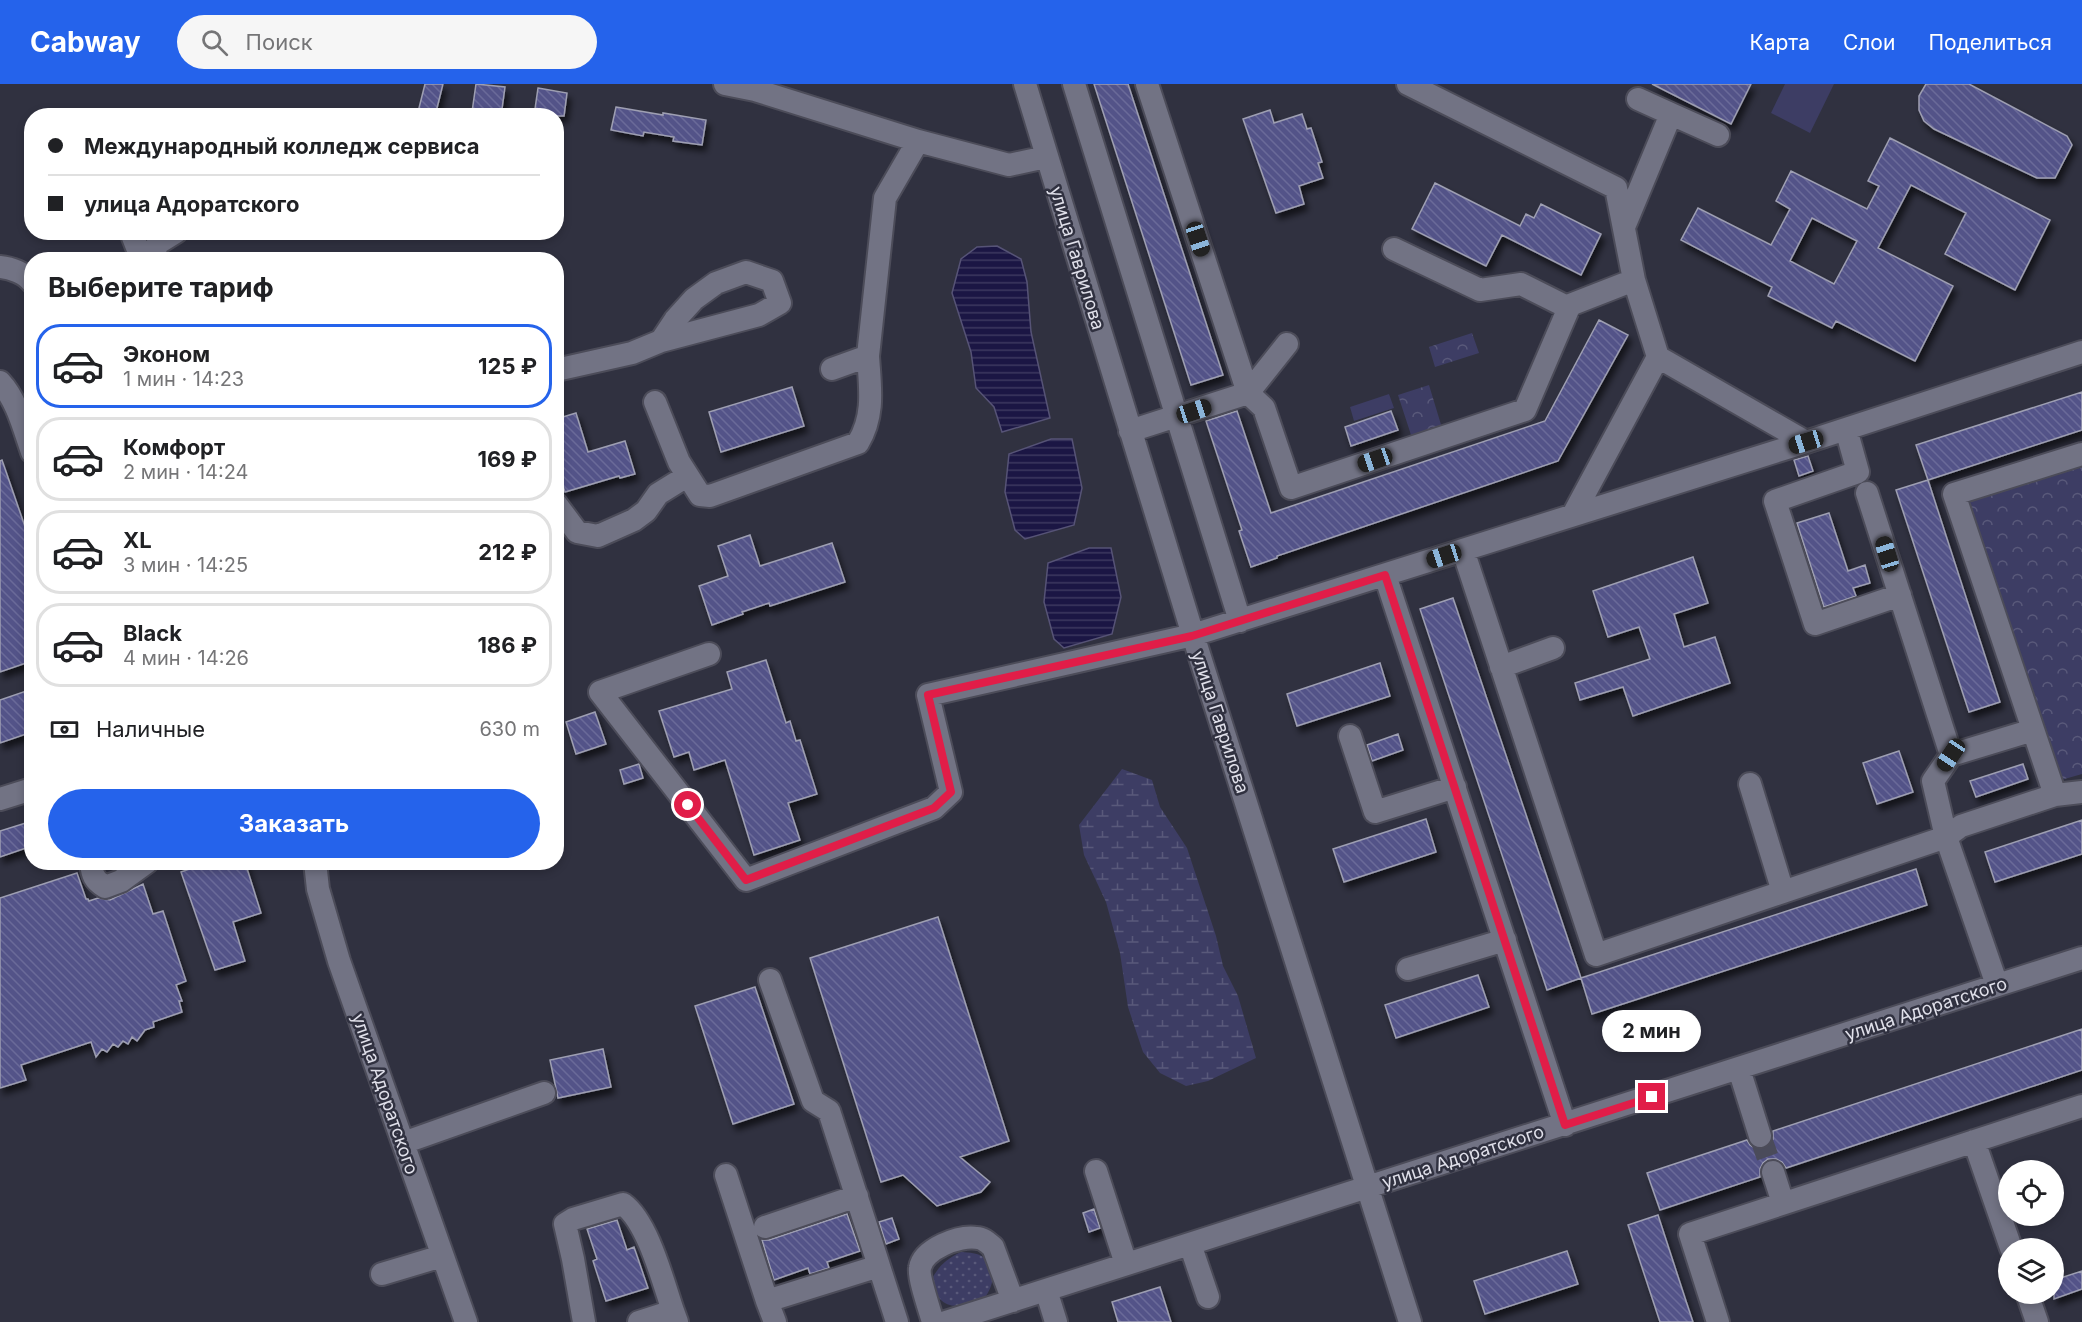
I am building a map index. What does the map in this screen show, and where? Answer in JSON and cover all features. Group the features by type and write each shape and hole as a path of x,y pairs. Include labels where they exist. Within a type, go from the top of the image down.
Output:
{"street":[{"path":"725,84 749,86 918,141 1009,165 1046,157"},
{"name":"улица Гаврилова","path":"1025,84 1192,636 1410,1322"},
{"path":"1074,84 1240,621"},
{"path":"1148,84 1248,393 1264,408 1291,488 1525,410 1570,305 1634,280"},
{"path":"1408,84 1436,92 1616,188 1634,280 1658,357 1806,442"},
{"path":"1638,99 1718,135"},
{"path":"1624,227 1671,114"},
{"path":"655,402 679,462 700,495 710,496 858,443 867,429 871,397 867,356 885,198 918,141"},
{"path":"151,252 163,240"},
{"path":"1394,249 1480,290 1521,284 1569,308"},
{"path":"0,267 9,268 24,276"},
{"path":"564,368 632,354 661,341 759,315 780,303 772,280 746,272 716,283 694,299 675,320 661,341"},
{"path":"1130,432 1248,393 1287,344"},
{"path":"709,654 600,692 746,880 934,808 951,792 928,695 1192,636 1806,442 2082,352"},
{"path":"832,369 867,356"},
{"path":"1574,515 1658,357"},
{"path":"0,382 6,388 24,428"},
{"path":"1846,429 1858,472 1775,501 1786,535 1815,624 1900,595"},
{"path":"2055,795 1954,494 2082,454"},
{"path":"564,515 577,532 598,536 634,520 646,511 658,494 687,476"},
{"path":"1867,493 1951,755"},
{"path":"1463,550 1596,955 1946,837 1961,826 2055,795 2082,792"},
{"path":"1385,575 1565,1125"},
{"path":"1501,668 1553,648"},
{"path":"1997,985 1946,837 1934,782 1951,755 2033,730"},
{"path":"1350,736 1375,812 1455,787"},
{"path":"1750,784 1783,892"},
{"path":"0,799 24,792"},
{"path":"92,870 96,881 105,887 121,881 136,870"},
{"name":"улица Адоратского","path":"316,870 318,889 339,961 466,1322"},
{"path":"1408,969 1505,940"},
{"name":"улица Адоратского","path":"946,1322 2082,958"},
{"path":"770,980 813,1101 829,1111 897,1322"},
{"path":"1739,1069 1760,1136"},
{"path":"403,1143 544,1094"},
{"path":"1718,1322 1690,1234 2082,1106"},
{"path":"1974,1141 2008,1238"},
{"path":"1096,1171 1126,1264"},
{"path":"1773,1172 1783,1203"},
{"path":"726,1175 775,1322"},
{"path":"765,1227 857,1196"},
{"path":"584,1322 565,1224 573,1219 623,1204 645,1233 675,1316 639,1322"},
{"path":"933,1322 919,1270 923,1257 929,1252 956,1241 976,1237 993,1247 1013,1300"},
{"path":"1190,1244 1208,1297"},
{"path":"382,1274 442,1256"},
{"path":"767,1301 879,1266"},
{"path":"1046,1290 1056,1322"},
{"path":"2031,1304 2037,1322"}],"green space":[{"path":"1785,84 1834,84 1810,133 1771,113"},
{"path":"1472,333 1479,353 1435,367 1429,347"},
{"path":"1429,385 1442,428 1412,438 1398,395"},
{"path":"1389,394 1394,408 1354,421 1350,407"},
{"path":"2082,462 2082,774 2061,780 1965,498"},
{"path":"1122,769 1152,780 1160,807 1187,848 1216,936 1223,966 1238,996 1256,1058 1208,1081 1186,1086 1160,1073 1143,1052 1128,1007 1120,953 1106,902 1084,855 1079,825"},
{"path":"961,1252 982,1256 995,1273 989,1291 983,1299 961,1306 949,1305 936,1294 931,1280 943,1263"}],"shaded area":[{"path":"997,246 1021,259 1027,282 1031,332 1050,418 1002,432 994,407 976,388 971,352 952,293 961,259 977,247"},
{"path":"1051,439 1072,439 1082,488 1074,525 1025,539 1015,530 1005,492 1009,454"},
{"path":"1089,548 1111,548 1121,597 1112,634 1064,648 1054,639 1044,602 1048,563"}],"building":[{"path":"425,84 443,84 437,108 419,108"},
{"path":"476,84 505,87 502,108 473,108"},
{"path":"1094,84 1128,84 1223,375 1191,385"},
{"path":"1652,84 1751,84 1731,124"},
{"path":"1926,84 1969,84 2067,136 2072,145 2055,178 2037,178 1934,129 1924,121 1919,110 1919,96"},
{"path":"538,88 567,93 564,116 564,108 535,108"},
{"path":"616,107 706,120 702,145 673,141 674,137 644,132 643,136 611,130"},
{"path":"1270,110 1274,123 1302,114 1307,129 1311,128 1322,162 1318,163 1323,178 1299,186 1304,204 1276,213 1243,119"},
{"path":"1890,138 2050,220 2015,290 1945,254 1966,213 1911,185 1878,248 1953,286 1915,361 1836,321 1832,328 1768,296 1772,287 1681,240 1698,208 1771,245 1790,209 1776,201 1791,171 1867,209 1879,186 1868,181","holes":["1812,218 1857,241 1834,284 1790,261"]},
{"path":"1435,183 1520,226 1526,214 1534,218 1541,204 1601,234 1581,275 1502,235 1486,266 1412,229"},
{"path":"1599,320 1628,335 1558,461 1277,556 1277,558 1251,567 1239,531 1242,530 1206,421 1237,411 1271,513 1545,421"},
{"path":"792,387 804,426 721,452 709,412"},
{"path":"2082,392 2082,430 1928,480 1916,445"},
{"path":"1391,411 1398,430 1351,446 1345,427"},
{"path":"576,413 588,452 625,441 635,474 620,478 619,476 565,492 564,417"},
{"path":"1808,456 1813,471 1799,476 1794,460"},
{"path":"2,460 24,524 24,664 0,672 0,461"},
{"path":"1928,480 2000,702 1969,712 1896,490"},
{"path":"1829,513 1848,571 1865,565 1870,583 1853,588 1856,596 1824,607 1797,523"},
{"path":"750,535 760,566 832,543 845,582 770,606 769,603 712,625 699,586 728,576 718,546"},
{"path":"1693,557 1708,603 1674,614 1684,647 1715,637 1730,683 1633,716 1623,687 1580,700 1575,683 1650,659 1639,627 1608,637 1593,591"},
{"path":"1453,598 1581,978 1547,990 1420,609"},
{"path":"766,660 786,723 790,721 796,741 800,740 817,794 788,803 800,840 754,855 725,760 694,770 689,752 674,757 659,711 732,689 727,672"},
{"path":"1380,663 1390,696 1297,726 1287,694"},
{"path":"24,692 24,735 0,743 0,700"},
{"path":"595,712 606,744 576,754 566,722"},
{"path":"1398,734 1403,750 1372,761 1367,745"},
{"path":"1899,751 1913,792 1877,804 1863,763"},
{"path":"639,764 643,778 624,784 620,770"},
{"path":"2023,764 2028,779 1976,797 1970,781"},
{"path":"1426,819 1436,852 1344,882 1333,849"},
{"path":"2082,820 2082,854 1995,882 1985,852"},
{"path":"24,824 24,849 0,857 0,831"},
{"path":"1916,869 1927,905 1592,1014 1581,978"},
{"path":"187,870 248,870 261,913 233,922 245,961 215,970 181,872"},
{"path":"77,873 86,899 89,901 98,898 110,900 143,884 153,914 163,911 186,981 176,985 182,1001 179,1001 182,1012 153,1022 154,1027 145,1030 137,1041 132,1037 128,1044 123,1041 118,1047 113,1044 107,1052 102,1049 96,1057 91,1042 21,1065 26,1080 0,1088 0,898"},
{"path":"938,917 1009,1141 960,1157 990,1182 981,1192 937,1206 903,1175 881,1182 810,958"},
{"path":"1478,975 1489,1007 1396,1038 1385,1005"},
{"path":"755,987 794,1104 733,1124 695,1006"},
{"path":"2082,1029 2082,1070 1786,1168 1776,1159 1768,1159 1760,1169 1760,1177 1660,1210 1647,1173 1747,1140 1756,1149 1765,1149 1773,1139 1773,1131"},
{"path":"603,1049 611,1087 558,1098 550,1060"},
{"path":"1094,1209 1100,1228 1089,1232 1083,1213"},
{"path":"847,1214 860,1251 827,1262 829,1268 810,1274 808,1268 774,1280 762,1240 769,1240"},
{"path":"1658,1215 1693,1322 1660,1322 1628,1225"},
{"path":"892,1218 899,1239 886,1244 879,1222"},
{"path":"617,1220 627,1250 634,1247 648,1288 606,1301 593,1261 597,1259 587,1229"},
{"path":"1567,1251 1578,1284 1485,1314 1474,1281"},
{"path":"2082,1271 2082,1289 2064,1295 2064,1277"},
{"path":"1160,1287 1171,1322 1118,1322 1112,1302"}],"tunnel":[{"path":"1760,1136 1773,1172"}],"route":[{"path":"688,805 746,880 934,808 951,792 928,695 1192,636 1385,575 1565,1125 1652,1097"}]}
